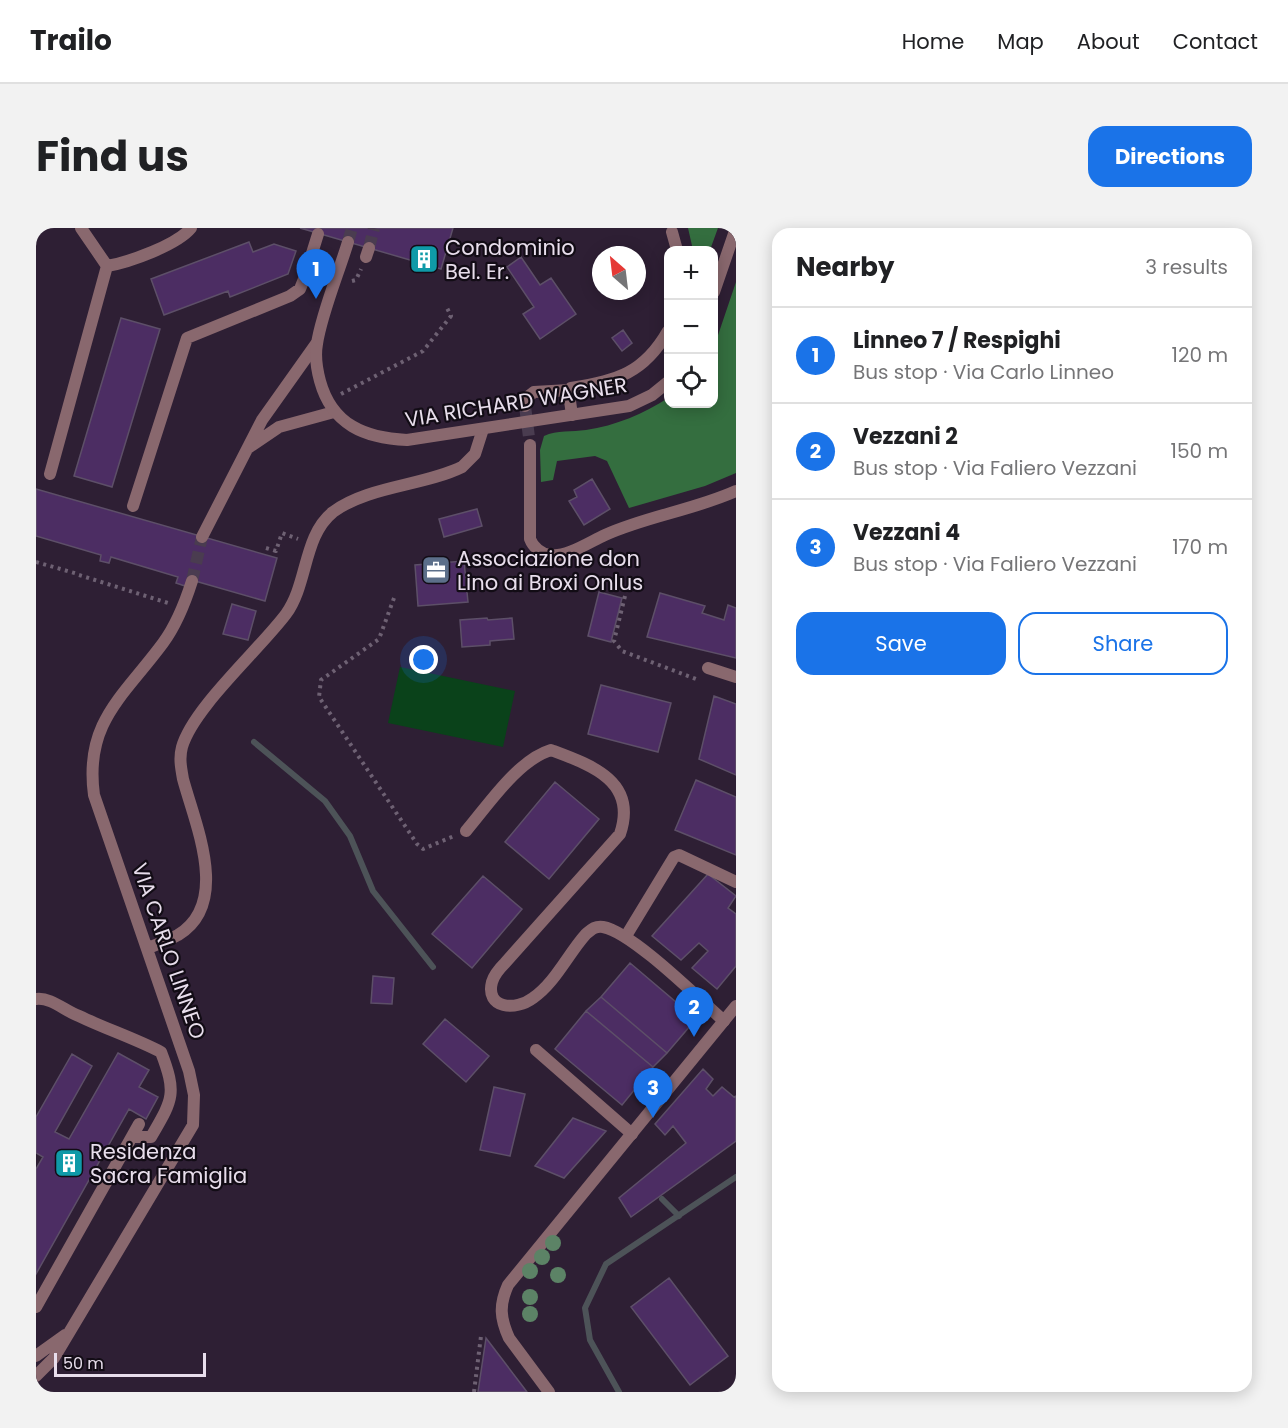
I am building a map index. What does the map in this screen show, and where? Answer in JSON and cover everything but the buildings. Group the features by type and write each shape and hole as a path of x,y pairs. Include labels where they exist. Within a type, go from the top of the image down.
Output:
{"street":[{"path":"50,474 107,266 81,228"},
{"path":"107,266 171,243 183,237 191,228"},
{"path":"718,280 736,228"},
{"path":"672,232 676,246"},
{"path":"133,506 187,338 290,296 300,289 318,234"},
{"path":"202,537 262,420 316,344 348,242"},
{"path":"525,406 528,394 569,390 610,381 630,372 655,351 664,338"},
{"path":"245,450 279,427 331,407 318,372 316,344"},
{"name":"VIA RICHARD WAGNER","path":"331,407 351,428 387,439 407,440 629,406 652,395 664,386"},
{"path":"569,390 572,415"},
{"path":"148,948 179,935 191,923 206,894 208,876 180,764 185,741 199,717 286,614 303,580 320,526 344,506 462,467 475,454 483,429"},
{"path":"530,445 530,539 532,546 550,556 561,554 619,529 713,501 736,491"},
{"name":"VIA CARLO LINNEO","path":"36,1376 54,1359 192,1125 194,1095 189,1071 94,795 93,754 98,734 106,717 164,642 183,608 192,581"},
{"path":"708,668 736,677"},
{"path":"466,831 526,762 551,750 606,774 624,804 626,816 620,834 498,971 492,981 491,993 499,1003 512,1008 532,999 541,992 586,933 594,927 603,927 626,936 724,1021"},
{"path":"626,936 674,857 679,855 736,882"},
{"path":"36,999 46,999 79,1017 124,1033 161,1052 173,1092 151,1137 132,1137"},
{"path":"549,1392 509,1338 502,1320 503,1296 515,1275 736,1006"},
{"path":"536,1050 632,1134"},
{"path":"36,1308 139,1124"},
{"name":"VIA CARLO LINNEO","path":"36,1356 69,1332"}],"path":[{"path":"331,407 423,351 451,316 447,308"},
{"path":"266,548 276,551 282,533 313,544"},
{"path":"36,562 183,608"},
{"path":"626,596 614,641 616,646 622,651 705,682"},
{"path":"394,598 379,639 321,680 319,697 417,844 423,849 466,831"},
{"path":"474,1392 481,1336"}],"green space":[{"path":"688,228 718,228 711,246 692,246"},
{"path":"736,282 736,473 705,486 629,508 607,461 595,456 557,461 553,480 541,482 540,450 544,436 586,430 619,422 640,414 664,400 664,408 718,408 718,335"},
{"path":"400,667 515,691 503,747 388,723"}],"waterway":[{"path":"254,742 325,801 350,836 373,891 433,967"},
{"path":"619,1392 590,1340 585,1308 606,1264 736,1177"},
{"path":"662,1199 679,1216"}],"tunnel":[{"path":"348,242 352,228"},
{"path":"369,248 374,228"},
{"path":"525,406 530,445"},
{"path":"192,581 202,537"}],"place":[{"name":"Condominio Bel. Er.","path":"424,259"},
{"name":"Linneo 7 / Respighi","path":"316,299"},
{"name":"Associazione don Lino ai Broxi Onlus","path":"436,570"},
{"name":"Vezzani 2","path":"694,1037"},
{"name":"Vezzani 4","path":"653,1118"},
{"name":"Residenza Sacra Famiglia","path":"69,1163"}]}
